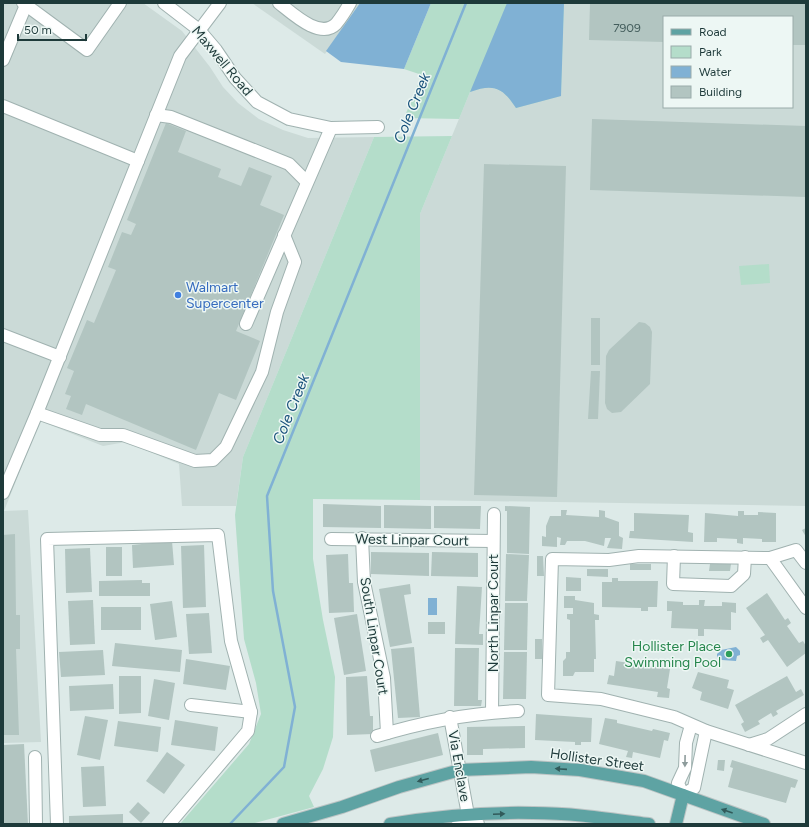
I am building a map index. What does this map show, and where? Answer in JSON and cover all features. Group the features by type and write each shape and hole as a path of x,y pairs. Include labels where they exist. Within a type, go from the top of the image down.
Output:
{"main road":[{"name":"Hollister Street","path":"283,824 342,807 399,787 460,770 531,767 580,770 644,782 764,824"},
{"path":"676,824 683,796"},
{"path":"390,824 468,815 533,812 591,816 649,824"}],"street":[{"path":"3,60 25,4 87,50 120,3"},
{"name":"Maxwell Road","path":"164,3 199,30 216,50 235,78 257,102 289,119 331,128 378,127"},
{"path":"3,493 7,472 37,413 180,56 220,3"},
{"path":"279,3 312,27 326,29 335,25 350,3"},
{"path":"3,106 138,161"},
{"path":"156,115 171,117 288,164 307,182"},
{"path":"246,324 331,128"},
{"path":"37,413 100,435 123,435 196,461 213,460 226,448 262,372 278,312 295,262 284,236"},
{"path":"3,335 60,357"},
{"name":"North Linpar Court","path":"492,712 494,514"},
{"path":"58,824 47,539 218,535 231,641 251,712 248,731 169,824"},
{"name":"West Linpar Court","path":"331,539 362,538 493,541"},
{"name":"South Linpar Court","path":"362,538 364,582 384,678 382,734 450,717"},
{"path":"806,563 796,550 770,558 638,556 609,560 552,559 548,695 601,699 674,717 706,731 806,764"},
{"path":"674,556 673,584 731,586 744,574 745,557"},
{"path":"770,558 806,608"},
{"path":"191,705 251,712"},
{"path":"450,717 492,712 518,712"},
{"path":"749,745 768,739 806,714"},
{"name":"Via Enclave","path":"450,717 468,815"},
{"path":"691,725 686,743 685,768 678,783 683,796 694,788 706,731"},
{"path":"35,757 36,824"},
{"path":"458,824 468,815 478,824"}],"shaded area":[{"path":"3,3 143,3 182,31 210,67 223,87 238,103 259,119 283,130 308,138 374,137 243,457 236,506 182,506 179,464 126,442 103,446 40,421 4,511 28,510 41,742 3,743"},
{"path":"252,3 360,3 325,54"},
{"path":"564,3 806,3 806,506 420,500 420,214 470,92 485,86 506,92 561,96"}],"green space":[{"path":"431,3 564,3 561,96 516,108 502,92 497,89 485,88 470,92 459,119 404,118 422,75 404,69"},
{"path":"452,136 420,214 420,500 313,499 313,559 323,620 335,677 333,737 323,769 309,796 314,807 251,824 180,824 249,744 261,714 256,683 244,639 235,515 243,457 374,137"},
{"path":"769,264 770,283 741,285 739,266"}],"water":[{"path":"360,3 431,3 404,69 341,62 326,51"},
{"path":"507,3 564,3 561,96 516,108 507,96 497,89 485,88 470,92"},
{"path":"428,598 437,598 437,615 428,615"},
{"name":"Hollister Place Swimming Pool","path":"736,647 740,651 740,655 737,656 736,661 722,660 717,657 717,654 721,650"}],"building":[{"path":"590,3 806,3 806,45 793,45 793,16 663,16 663,42 589,40"},
{"path":"592,119 806,126 806,197 590,190"},
{"name":"Walmart Supercenter","path":"166,123 186,131 178,152 221,169 218,177 241,186 249,167 272,176 260,205 284,215 236,331 260,341 236,400 219,393 196,450 86,404 82,415 66,409 71,396 65,394 74,371 67,368 87,320 94,323 116,270 108,267 122,232 131,235 136,224 127,220"},
{"path":"484,164 566,166 557,497 474,495"},
{"path":"591,318 600,318 600,365 591,365"},
{"path":"639,322 645,323 650,327 652,332 650,384 621,412 612,413 607,409 605,403 606,356 609,350"},
{"path":"591,371 600,371 598,419 588,419"},
{"path":"323,504 381,506 381,528 323,527"},
{"path":"384,505 431,506 431,529 384,528"},
{"path":"434,506 481,506 480,529 434,528"},
{"path":"505,506 530,507 529,554 507,553 507,511 505,511"},
{"path":"561,510 567,510 566,515 599,517 599,510 605,511 605,517 619,522 619,536 623,538 622,549 607,548 611,538 605,538 604,546 585,541 567,541 565,545 560,545 561,538 557,537 557,547 542,546 542,536 546,537 546,526 550,516 561,516"},
{"path":"738,511 744,511 744,515 758,515 758,512 776,513 776,542 762,542 762,539 743,538 743,544 737,543 737,539 717,538 717,542 704,542 705,513 738,516"},
{"path":"634,513 689,515 688,532 693,533 693,542 629,538 630,531 634,531"},
{"path":"806,528 806,537 802,530"},
{"path":"15,534 16,615 20,615 20,649 16,649 19,735 3,735 3,535"},
{"path":"172,541 174,565 133,568 132,545"},
{"path":"204,545 206,607 183,608 181,546"},
{"path":"106,547 122,547 122,576 106,576"},
{"path":"90,548 92,592 66,593 65,549"},
{"path":"371,552 429,553 429,576 371,574"},
{"path":"432,552 478,553 478,577 431,576"},
{"path":"348,554 349,583 353,583 354,612 329,613 326,555"},
{"path":"506,554 529,555 527,601 505,601"},
{"path":"537,556 543,556 544,576 537,576"},
{"path":"630,564 651,564 651,570 630,570"},
{"path":"710,564 731,564 730,571 709,571"},
{"path":"587,569 608,569 608,577 587,576"},
{"path":"566,577 581,578 581,591 566,591"},
{"path":"612,578 618,578 618,581 658,581 657,607 648,607 648,611 641,611 641,608 602,607 602,582 612,582"},
{"path":"142,580 142,583 150,583 150,596 99,596 99,581"},
{"path":"410,584 411,594 404,595 412,643 390,647 379,589"},
{"path":"457,586 482,587 479,634 483,634 483,645 455,644"},
{"path":"767,593 785,620 788,618 791,623 787,626 799,643 803,641 806,646 806,653 787,667 768,640 763,643 760,638 765,635 746,608"},
{"path":"564,596 575,596 575,600 594,603 594,614 599,615 599,620 595,620 596,659 594,659 594,672 575,672 573,676 563,676 563,661 566,658 566,652 570,652 570,620 567,619 567,614 573,614 573,608 564,608"},
{"path":"93,600 95,644 70,645 68,601"},
{"path":"699,600 705,600 704,606 722,606 722,602 736,603 736,613 731,612 731,630 704,629 704,636 698,636 698,629 671,628 672,611 667,611 667,601 683,602 683,605 699,605"},
{"path":"172,601 177,637 155,640 150,604"},
{"path":"505,603 528,603 527,650 504,650"},
{"path":"101,607 141,607 141,630 101,630"},
{"path":"209,613 212,653 189,654 186,614"},
{"path":"357,614 366,671 344,675 334,618"},
{"path":"428,622 445,622 445,634 428,634"},
{"path":"535,639 542,639 542,659 535,659"},
{"path":"115,643 182,650 180,672 112,666"},
{"path":"414,647 420,717 398,718 391,649"},
{"path":"455,648 479,648 478,700 482,700 481,706 454,706"},
{"path":"103,650 105,675 61,677 59,652"},
{"path":"504,652 527,652 526,699 503,699"},
{"path":"186,659 230,666 226,690 183,684"},
{"path":"616,661 670,669 667,688 670,689 669,698 657,697 658,692 607,684 609,675 614,676"},
{"path":"698,672 729,680 727,688 734,690 728,709 700,700 702,692 692,688"},
{"path":"119,676 141,676 141,713 119,714"},
{"path":"367,676 370,716 373,716 373,734 347,735 346,677"},
{"path":"787,676 796,692 801,689 804,695 776,711 778,714 773,717 771,713 758,721 760,724 745,732 741,724 744,722 735,705"},
{"path":"154,679 175,683 169,720 148,716"},
{"path":"113,684 114,709 70,711 69,686"},
{"path":"536,714 592,718 591,742 581,742 581,745 575,745 575,742 535,740"},
{"path":"85,716 108,720 100,760 77,755"},
{"path":"605,718 617,720 617,723 652,731 653,729 670,733 668,741 664,740 660,758 633,752 632,758 626,757 628,751 599,744"},
{"path":"175,720 218,727 215,751 171,745"},
{"path":"118,721 161,727 158,752 114,746"},
{"path":"525,726 525,748 483,749 483,755 467,755 467,727"},
{"path":"438,733 443,755 375,772 370,750"},
{"path":"24,744 28,824 3,824 3,745"},
{"path":"167,752 185,765 164,794 146,781"},
{"path":"718,760 725,760 724,771 717,770"},
{"path":"732,760 798,780 795,788 791,787 786,803 728,787 733,768 730,767"},
{"path":"104,766 106,806 83,807 81,767"},
{"path":"138,802 150,813 141,823 129,812"},
{"path":"123,814 123,824 69,824 69,816"}],"waterway":[{"name":"Cole Creek","path":"230,824 284,767 295,707 273,591 267,496 466,3"}],"place":[{"name":"Walmart Supercenter","path":"178,295"},
{"name":"Hollister Place Swimming Pool","path":"729,654"}]}
